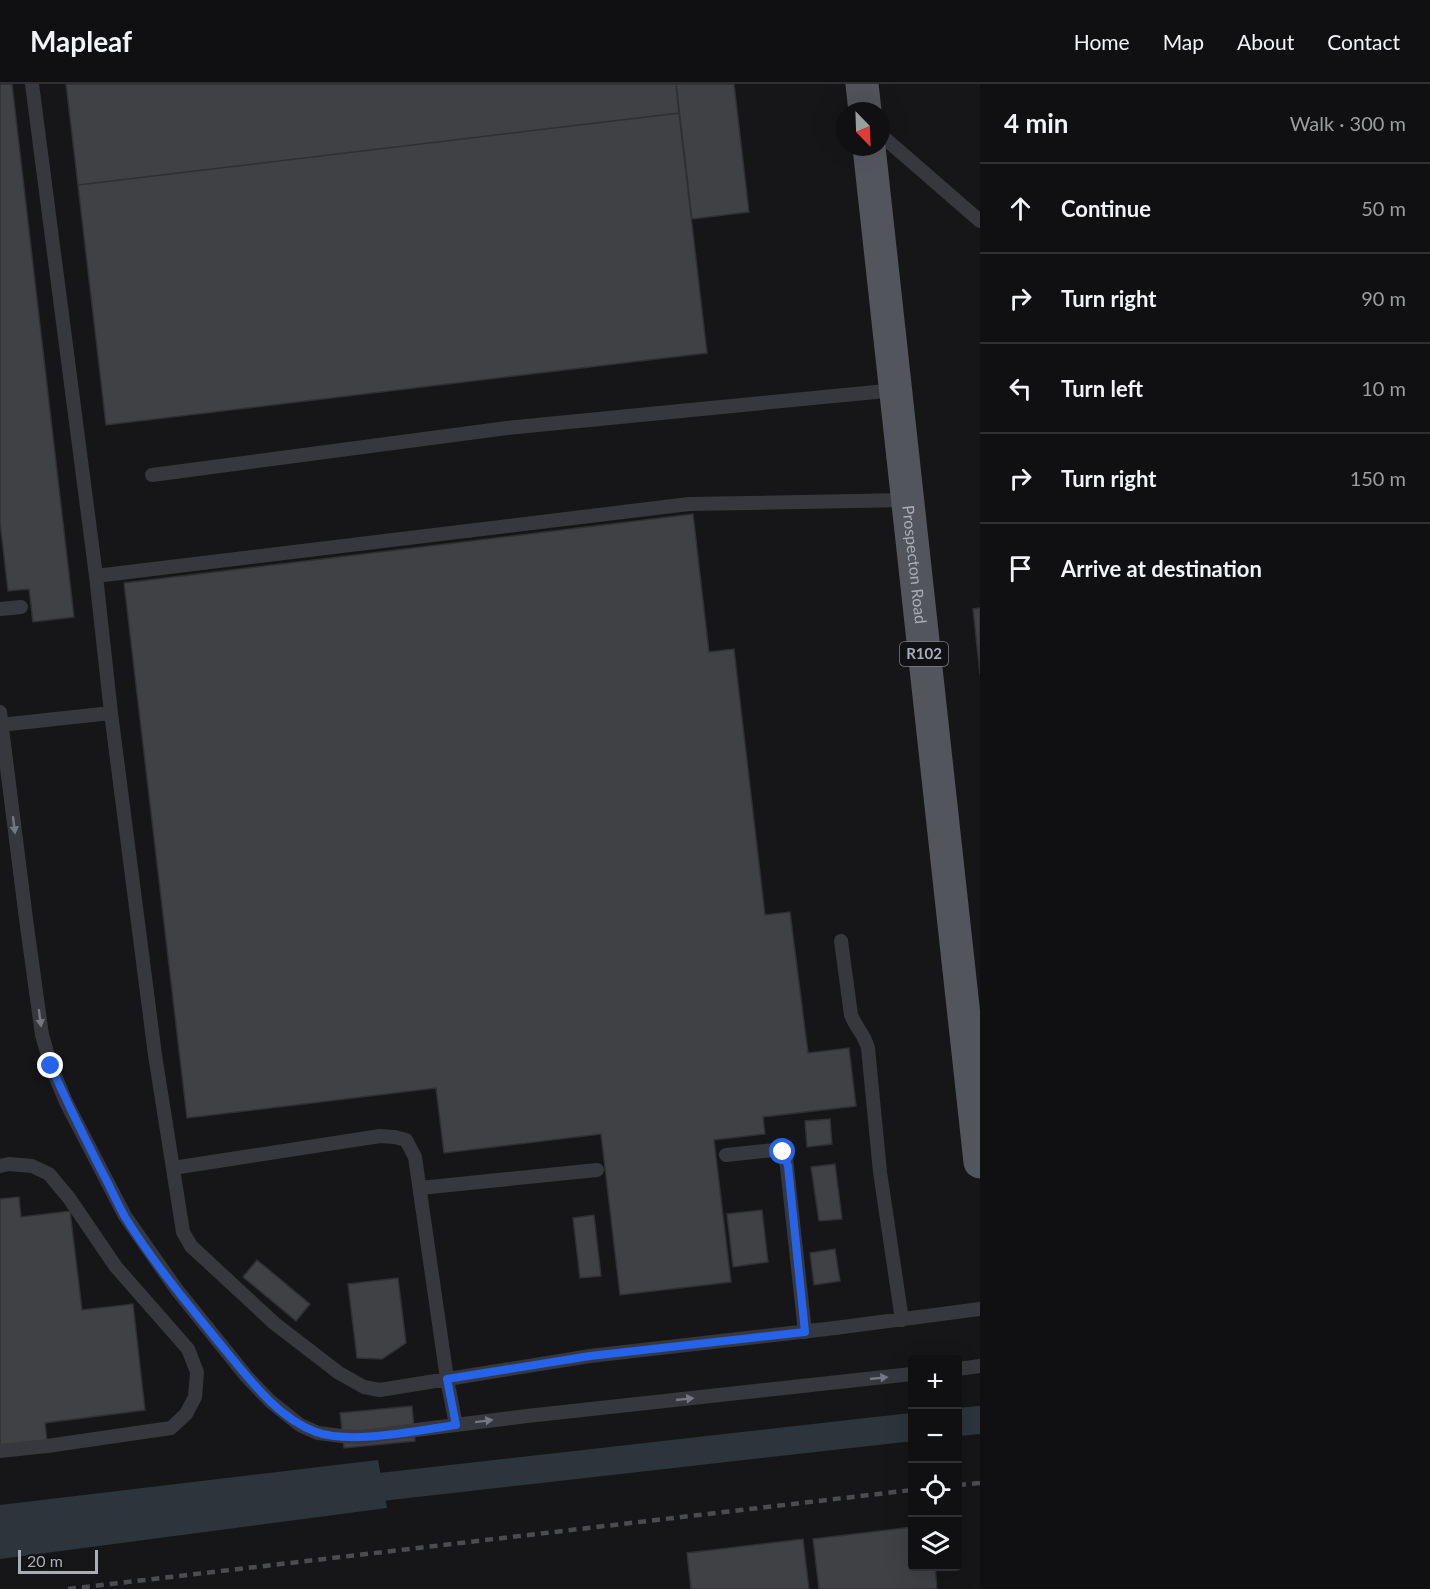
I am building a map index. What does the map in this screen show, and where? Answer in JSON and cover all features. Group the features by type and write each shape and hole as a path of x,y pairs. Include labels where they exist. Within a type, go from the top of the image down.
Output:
{"main road":[{"path":"862,84 864,102"},
{"name":"Prospecton Road","path":"870,156 980,1162"}],"lane":[{"path":"32,84 155,1055 183,1232 187,1240 205,1261 274,1323 339,1373 364,1387 380,1390 590,1356 805,1332 980,1309"},
{"path":"890,143 980,221"},
{"path":"152,475 507,428 896,390"},
{"path":"96,576 689,504 908,500"},
{"path":"0,609 21,607"},
{"path":"111,713 1,721 42,1035 51,1066 66,1102 125,1216 177,1290 247,1377 270,1401 300,1425 318,1433 361,1437 527,1416 908,1374"},
{"path":"841,941 851,1015 865,1038 868,1048 880,1172 902,1320"},
{"path":"173,1168 380,1136 406,1140 415,1157 447,1379 456,1425"},
{"path":"726,1155 774,1150 783,1152 786,1158 805,1332"},
{"path":"0,1166 9,1164 32,1166 49,1174 69,1198 116,1267 188,1349 197,1372 195,1397 186,1414 171,1428 0,1451"},
{"path":"420,1188 597,1170"},
{"path":"962,1368 980,1366"}],"shaded area":[{"path":"378,1460 387,1508 0,1559 0,1505"}],"building":[{"path":"0,84 12,84 74,617 33,622 29,589 8,591 0,522"},
{"path":"66,84 676,84 679,113 78,185"},
{"path":"676,84 734,84 749,212 692,219"},
{"path":"679,113 707,353 106,425 78,185"},
{"path":"693,514 709,652 734,649 765,915 790,912 808,1053 849,1048 856,1106 763,1117 765,1134 714,1140 731,1282 620,1295 601,1134 444,1153 436,1088 187,1118 124,583"},
{"path":"980,608 980,674 973,609"},
{"path":"830,1119 832,1144 807,1147 805,1121"},
{"path":"835,1164 842,1219 819,1221 811,1167"},
{"path":"19,1197 21,1217 70,1211 82,1310 133,1304 145,1410 45,1423 47,1441 0,1447 0,1199"},
{"path":"762,1210 768,1262 733,1267 727,1214"},
{"path":"594,1215 601,1276 580,1278 573,1218"},
{"path":"835,1249 840,1281 814,1285 810,1253"},
{"path":"257,1260 310,1304 296,1321 243,1277"},
{"path":"398,1278 406,1343 382,1359 357,1358 348,1284"},
{"path":"412,1406 415,1441 344,1448 340,1413"},
{"path":"908,1527 908,1571 935,1571 937,1589 819,1589 813,1539"},
{"path":"803,1539 809,1589 691,1589 687,1553"}],"waterway":[{"path":"962,1422 980,1420"},
{"path":"345,1491 908,1427"}],"railway":[{"path":"962,1485 980,1483"},
{"path":"68,1589 908,1490"}],"route":[{"path":"51,1066 66,1102 125,1216 177,1290 247,1377 282,1412 300,1425 318,1433 342,1437 361,1437 456,1425 447,1379 590,1356 805,1332 788,1166 783,1152"}]}
